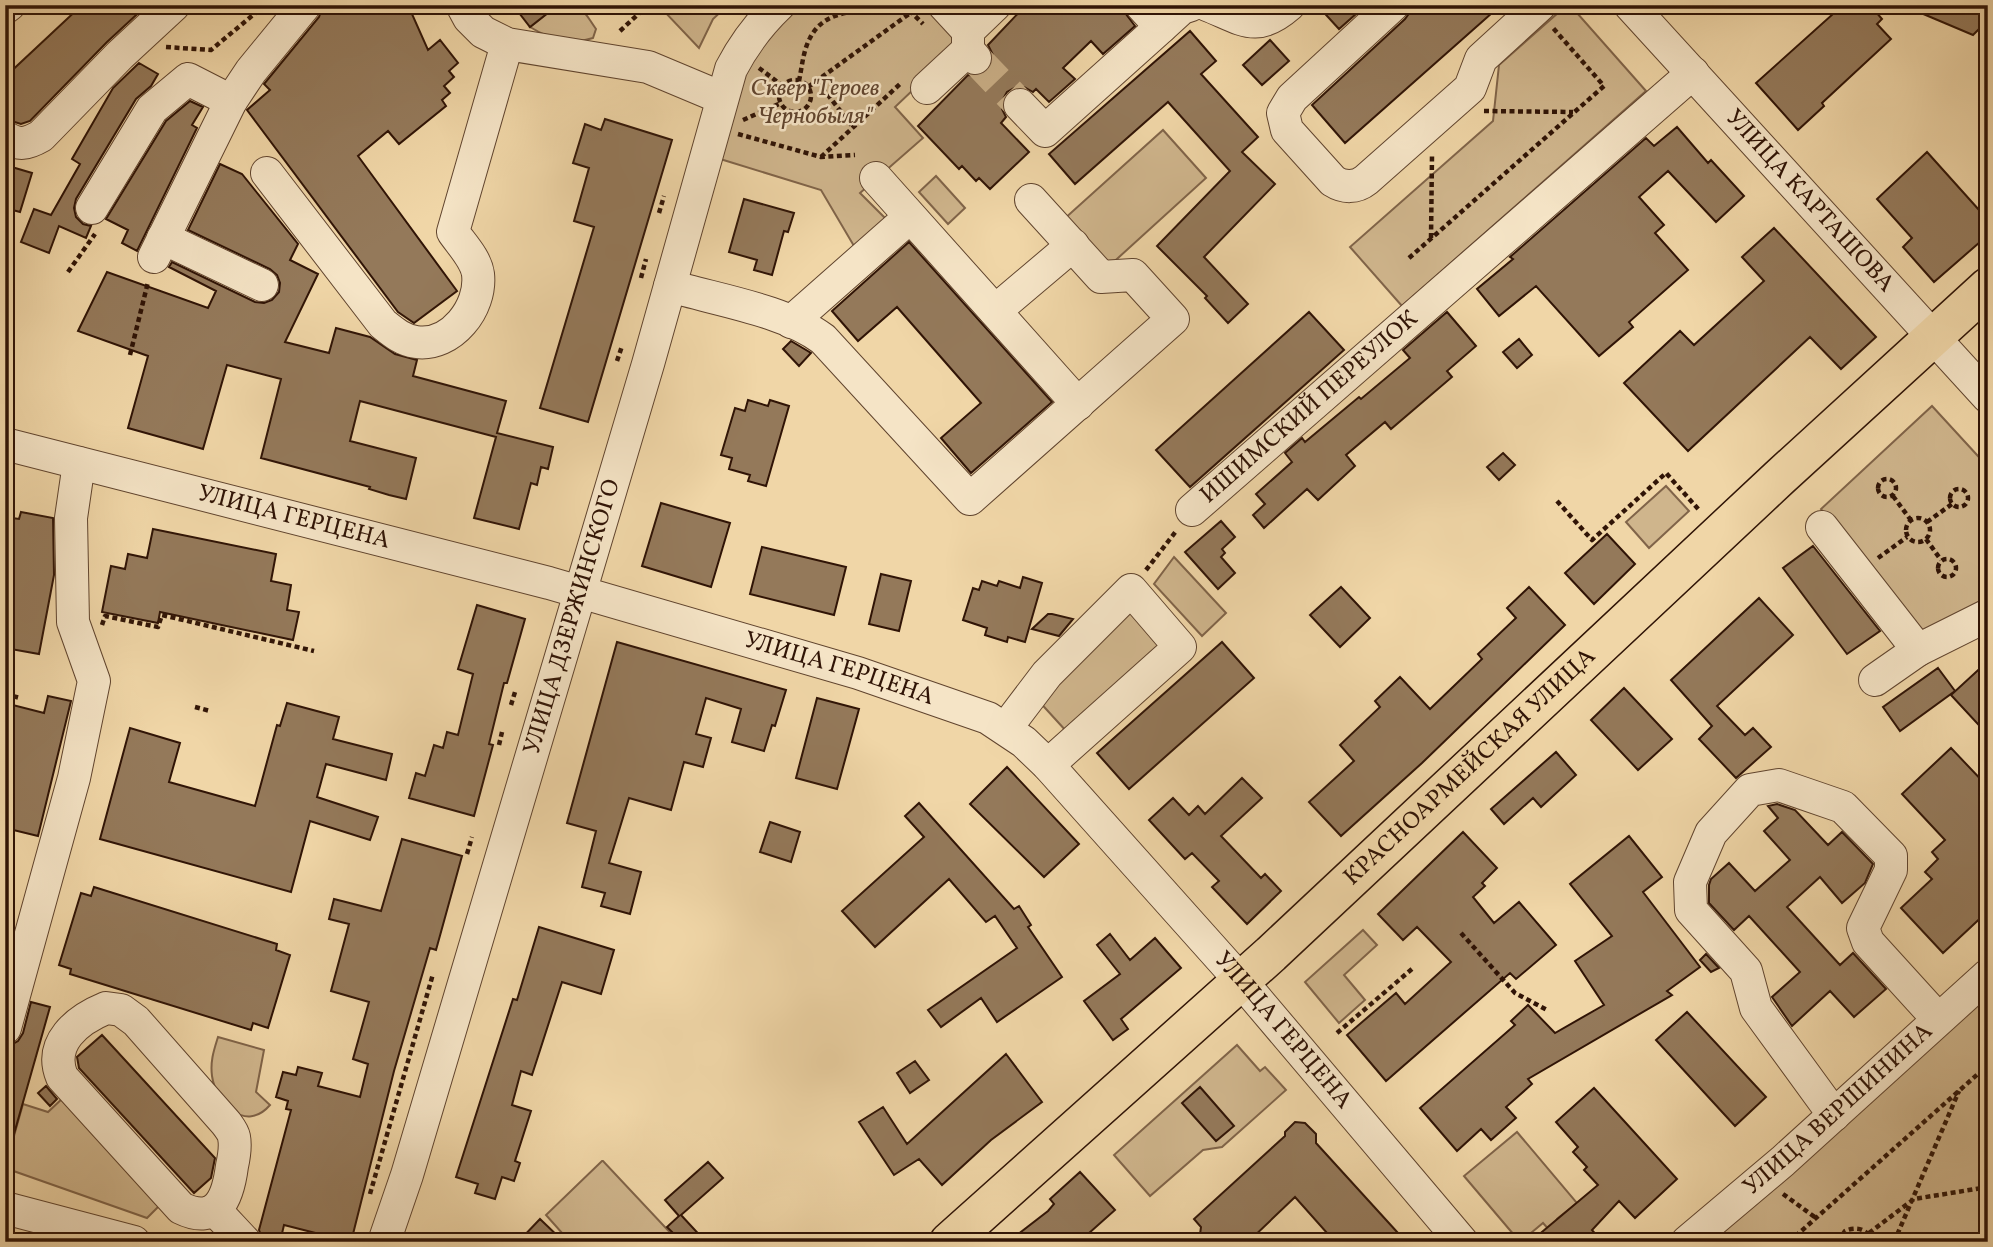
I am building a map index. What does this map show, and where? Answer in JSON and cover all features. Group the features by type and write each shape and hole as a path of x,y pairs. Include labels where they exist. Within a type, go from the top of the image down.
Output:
{"main road":[{"name":"КРАСНОАРМЕЙСКАЯ УЛИЦА","path":"949,1242 1241,981 1779,478 1988,287"}],"street":[{"path":"5,136 14,143 27,144 41,136 174,5"},
{"path":"262,285 159,248 231,101 251,71 305,5"},
{"path":"462,5 469,18 483,32 508,44 648,67 719,118"},
{"name":"УЛИЦА ДЗЕРЖИНСКОГО","path":"384,1242 407,1175 580,592 655,282 719,118 731,69 758,25 779,5"},
{"path":"915,85 970,46 995,5"},
{"path":"1020,105 1045,131 1151,16 1191,5"},
{"path":"1208,5 1252,22 1273,19 1289,5"},
{"path":"1393,5 1286,105 1284,122 1287,130 1334,181 1349,187 1366,180 1470,88 1481,59 1538,7"},
{"name":"УЛИЦА КАРТАШОВА","path":"1630,5 1988,397"},
{"path":"935,17 970,46"},
{"path":"267,173 383,324 397,336 415,342 429,342 447,335 461,324 473,306 477,291 478,273 453,232 508,44"},
{"name":"ИШИМСКИЙ ПЕРЕУЛОК","path":"1192,510 1693,73"},
{"path":"92,208 152,109 188,79 231,101"},
{"path":"876,178 1078,404"},
{"path":"655,282 791,322 823,339 970,499 1172,319 1133,275 1101,277 1031,200"},
{"path":"791,322 910,217"},
{"path":"995,311 1073,244"},
{"name":"УЛИЦА ГЕРЦЕНА","path":"5,444 580,592 859,673 967,709 1006,728 1048,765 1241,981 1462,1242"},
{"path":"5,1028 74,778 94,681 73,622 71,518 79,463"},
{"path":"1822,527 1918,650"},
{"path":"1006,728 1047,674 1131,590 1180,647 1048,765"},
{"path":"1875,680 1918,650 1988,615"},
{"path":"1834,1115 1756,1008 1746,971 1692,911 1690,882 1711,833 1750,790 1779,785 1843,807 1891,856 1891,870 1863,928 1868,942 1938,1019"},
{"name":"УЛИЦА ВЕРШИНИНА","path":"1687,1242 1780,1175 1834,1115 1988,975"},
{"path":"106,1008 121,1010 136,1021 226,1122 234,1137 235,1149 229,1186 215,1210 204,1214 181,1208 62,1077 57,1057 61,1044 88,1016 106,1008"},
{"path":"5,1208 134,1242"},
{"path":"215,1210 245,1242"}],"path":[{"path":"620,31 648,5"},
{"path":"704,5 730,9"},
{"path":"808,87 921,5"},
{"path":"1409,258 1604,86 1538,7"},
{"path":"130,46 211,50 259,10 269,12"},
{"path":"799,81 806,46 815,29 836,15 849,12 912,12 935,17"},
{"path":"756,65 783,86"},
{"path":"817,80 853,127"},
{"path":"790,81 799,81 808,87 810,101 801,111 792,112 781,103 780,94 783,86 790,81"},
{"path":"821,157 853,127 915,85"},
{"path":"719,118 781,103"},
{"path":"1431,239 1438,116 1574,112"},
{"path":"719,118 821,157 855,155"},
{"path":"659,213 664,196"},
{"path":"68,272 100,227 92,208"},
{"path":"130,355 159,248"},
{"path":"646,259 655,282"},
{"path":"617,361 622,346"},
{"path":"1557,501 1592,540 1665,473 1700,511"},
{"path":"1890,480 1894,483 1896,488 1893,496 1881,495 1878,486 1882,481 1890,480"},
{"path":"1961,489 1968,494 1968,500 1963,506 1952,504 1950,498 1955,490 1961,489"},
{"path":"1893,496 1910,519"},
{"path":"1927,522 1952,504"},
{"name":"ИШИМСКИЙ ПЕРЕУЛОК","path":"1131,590 1192,510"},
{"path":"1922,517 1927,522 1930,531 1926,539 1914,542 1907,537 1906,526 1910,519 1922,517"},
{"path":"1858,573 1907,537"},
{"path":"1926,539 1941,561"},
{"path":"1950,559 1954,562 1956,570 1952,575 1946,577 1941,574 1938,569 1941,561 1950,559"},
{"path":"100,629 104,616 159,628 162,615 314,651"},
{"path":"511,705 515,692"},
{"path":"5,694 20,698"},
{"path":"195,707 210,711"},
{"path":"499,744 502,732"},
{"path":"467,854 472,837"},
{"path":"1461,933 1515,993 1547,1010"},
{"path":"1337,1033 1412,969"},
{"path":"382,1150 433,974"},
{"path":"1789,1242 1988,1065"},
{"path":"1897,1240 1959,1090"},
{"path":"1780,1175 1816,1218"},
{"path":"1868,1233 1914,1199 1988,1187"},
{"path":"1838,1242 1845,1231 1857,1228 1868,1233 1873,1242"}],"green space":[{"path":"558,5 578,7 582,10 596,29 593,38 560,40 530,27"},
{"path":"665,5 728,5 713,19 699,48 661,8"},
{"name":"Сквер \"Героев Чернобыля\"","path":"793,5 987,5 958,47 895,107 923,138 860,193 886,219 854,246 821,190 717,158 741,72"},
{"path":"1570,5 1646,91 1402,306 1350,247 1493,121 1499,65"},
{"path":"1163,130 1206,178 1107,268 1063,220"},
{"path":"936,176 965,208 948,224 919,192"},
{"path":"1932,406 1988,467 1988,606 1922,639 1821,509"},
{"path":"1666,486 1689,511 1649,548 1626,522"},
{"path":"1174,557 1226,613 1202,636 1154,584"},
{"path":"1134,609 1165,643 1067,732 1036,698"},
{"path":"1363,930 1377,945 1344,975 1365,1000 1339,1023 1305,982"},
{"path":"1988,992 1988,1242 1703,1242"},
{"path":"218,1037 264,1050 256,1092 270,1105 261,1113 242,1116 233,1112 219,1096 212,1076"},
{"path":"1237,1045 1260,1071 1265,1067 1286,1090 1222,1147 1203,1150 1150,1196 1114,1155"},
{"path":"65,1096 164,1201 147,1218 5,1168 23,1104 48,1112"},
{"path":"1517,1132 1577,1203 1557,1219 1551,1232 1543,1223 1520,1242 1464,1176"},
{"path":"602,1161 679,1242 570,1242 546,1215"}],"building":[{"path":"82,5 147,5 30,121 21,124 5,119 5,77"},
{"path":"323,5 408,5 428,50 440,40 458,63 449,71 454,77 444,86 450,93 442,100 446,106 399,144 388,131 358,156 457,291 414,323 398,312 247,110 270,90 264,84 319,17"},
{"path":"513,5 558,5 530,27"},
{"path":"1026,5 1119,5 1135,26 1103,54 1091,41 1063,68 1075,79 1049,102 1036,89 1033,92 1024,87 1016,87 1007,92 1002,101 1006,117 1001,123 1029,152 990,189 979,178 976,181 962,166 959,169 918,126 968,75 978,76 988,71 993,63 993,55 988,45"},
{"path":"1317,5 1351,5 1357,13 1339,29"},
{"path":"1415,5 1501,5 1345,143 1312,105 1405,19"},
{"path":"1843,5 1870,5 1882,19 1877,24 1891,39 1822,103 1824,106 1798,130 1756,83"},
{"path":"1902,5 1988,5 1988,20 1973,35"},
{"path":"1190,31 1216,61 1201,74 1258,137 1242,152 1275,184 1204,257 1248,304 1228,323 1205,298 1207,296 1157,246 1230,171 1168,102 1075,184 1049,154"},
{"path":"1270,40 1289,61 1262,85 1243,65"},
{"path":"139,63 158,74 151,86 136,99 76,199 76,217 83,224 91,226 86,238 59,226 49,253 21,242 34,209 51,215 80,164 72,159 113,88"},
{"path":"190,101 203,107 192,125 197,128 137,251 122,243 128,230 106,219 166,121"},
{"path":"605,119 672,140 588,422 540,408 594,227 574,221 589,168 573,163 585,124 601,130"},
{"path":"1677,127 1708,163 1711,160 1744,196 1716,222 1668,171 1639,197 1664,225 1655,233 1688,270 1629,322 1633,327 1599,356 1536,286 1499,316 1477,289 1646,138 1654,146"},
{"path":"1927,152 1988,220 1988,235 1934,282 1903,247 1912,238 1877,199"},
{"path":"220,164 242,174 298,244 290,260 318,274 285,342 329,353 336,328 370,337 395,354 417,360 413,376 506,401 497,433 553,447 548,469 541,467 537,485 531,483 519,529 474,518 496,437 360,401 350,441 416,458 406,499 389,495 369,489 370,487 261,458 281,379 227,365 203,449 128,428 148,356 78,331 107,272 208,308 216,291 169,267 172,262 255,302 272,300 279,292 277,275 270,269 188,230"},
{"path":"5,165 32,173 20,212 5,208"},
{"path":"744,199 794,213 788,232 784,231 772,275 754,270 757,260 729,252"},
{"path":"1774,228 1876,337 1841,369 1810,337 1688,451 1624,383 1680,331 1694,345 1764,281 1742,257"},
{"path":"909,242 1052,402 971,473 941,438 981,403 897,307 858,341 832,311"},
{"path":"1309,312 1344,350 1190,487 1156,450"},
{"path":"1447,312 1476,346 1447,371 1452,377 1391,429 1385,422 1346,455 1355,466 1318,500 1307,489 1264,528 1253,515 1265,504 1256,494 1292,462 1285,453 1302,438 1305,442 1410,358 1403,350"},
{"path":"1519,339 1532,355 1517,368 1503,352"},
{"path":"791,341 811,353 799,366 783,349"},
{"path":"748,400 768,406 770,400 789,406 766,486 748,481 750,475 729,469 732,458 721,455 735,408 745,411"},
{"path":"1503,453 1515,465 1499,480 1487,467"},
{"path":"661,503 730,523 711,587 642,566"},
{"path":"21,512 53,518 54,575 39,654 5,648 5,517 19,519"},
{"path":"1221,521 1235,537 1222,549 1225,553 1221,557 1235,573 1218,589 1185,552"},
{"path":"153,529 276,554 271,581 291,585 287,610 299,612 293,640 160,612 158,623 102,612 111,566 125,569 128,554 147,558"},
{"path":"1607,534 1635,564 1594,604 1565,573"},
{"path":"1813,546 1880,631 1847,654 1783,568"},
{"path":"762,547 846,567 834,615 750,594"},
{"path":"881,574 911,581 899,631 869,624"},
{"path":"1023,577 1042,583 1025,642 1008,637 1007,642 985,635 987,628 963,620 973,588 979,590 982,581 997,586 999,581 1020,588"},
{"path":"1341,587 1370,618 1340,647 1310,615"},
{"path":"1529,587 1565,625 1422,763 1341,836 1309,802 1354,761 1340,745 1380,707 1375,701 1400,677 1430,709 1482,659 1478,654 1516,618 1507,608"},
{"path":"1759,598 1793,635 1717,706 1745,735 1753,728 1771,747 1736,778 1699,739 1712,726 1671,680"},
{"path":"477,605 525,619 507,683 504,683 489,744 493,745 474,816 409,798 416,773 425,776 434,745 443,748 447,732 458,735 473,674 458,669"},
{"path":"1048,614 1073,619 1059,636 1032,629"},
{"path":"617,642 786,690 764,751 732,742 741,709 706,698 696,734 711,738 703,767 684,762 671,810 629,798 609,863 641,872 630,914 601,906 605,893 582,887 596,831 567,823"},
{"path":"1222,642 1254,678 1129,789 1097,753"},
{"path":"1988,661 1988,735 1951,695"},
{"path":"1938,668 1955,691 1900,731 1883,707"},
{"path":"1624,688 1672,739 1638,770 1591,720"},
{"path":"48,696 71,701 38,836 5,828 5,703 44,713"},
{"path":"817,698 859,709 837,789 796,778"},
{"path":"287,703 339,717 333,739 392,754 386,780 326,764 317,797 378,817 370,840 310,821 291,892 100,839 130,728 180,743 169,782 255,806 277,725 280,726"},
{"path":"1951,748 1988,787 1988,911 1943,953 1901,908 1932,879 1925,872 1938,859 1932,852 1945,840 1902,794"},
{"path":"1556,752 1576,775 1541,807 1533,798 1504,824 1491,809"},
{"path":"1007,767 1079,844 1044,877 970,804"},
{"path":"1242,778 1262,798 1221,836 1261,878 1265,874 1281,891 1247,924 1212,887 1219,881 1192,853 1185,859 1149,820 1173,798 1189,815 1198,806 1205,814"},
{"path":"919,803 1014,909 1019,906 1031,925 1028,927 1062,977 997,1022 981,998 941,1027 928,1010 1017,948 995,916 986,922 949,879 875,947 842,911 924,837 905,816"},
{"path":"1777,804 1795,810 1828,845 1842,832 1873,864 1865,883 1842,903 1820,877 1787,907 1840,965 1853,953 1886,989 1854,1017 1830,991 1792,1026 1772,997 1800,972 1749,916 1734,930 1709,903 1711,879 1729,863 1755,891 1790,860 1764,831 1778,818 1768,806"},
{"path":"770,822 800,832 791,862 760,852"},
{"path":"1463,832 1497,868 1482,883 1485,886 1473,897 1494,923 1519,902 1556,945 1516,979 1510,973 1386,1081 1347,1035 1396,993 1405,1004 1451,962 1417,927 1403,940 1378,914"},
{"path":"1629,836 1662,877 1643,892 1700,967 1667,991 1672,995 1528,1079 1532,1084 1506,1107 1516,1118 1491,1140 1481,1129 1457,1151 1420,1108 1515,1025 1511,1021 1528,1005 1555,1033 1604,1005 1575,961 1612,936 1570,884"},
{"path":"402,839 462,856 436,950 430,948 394,1071 351,1242 284,1225 280,1242 263,1240 259,1230 291,1110 286,1109 288,1101 276,1097 283,1072 296,1075 298,1067 322,1073 318,1086 360,1097 368,1064 353,1059 369,1002 331,991 349,924 329,919 334,899 381,911"},
{"path":"94,887 277,944 276,950 290,955 268,1028 253,1023 251,1030 70,974 71,969 59,965 81,893 91,896"},
{"path":"539,927 614,950 601,994 562,982 532,1075 521,1071 512,1105 531,1111 515,1161 520,1163 514,1181 502,1177 495,1199 475,1193 478,1184 456,1177 513,999 517,1000"},
{"path":"1110,934 1130,960 1155,938 1181,968 1121,1019 1128,1029 1113,1040 1084,1001 1120,974 1097,945"},
{"path":"1706,954 1719,968 1711,972 1700,960"},
{"path":"31,1002 50,1007 10,1148 5,1147 5,1065 11,1045 18,1041 23,1033"},
{"path":"1687,1012 1766,1097 1735,1126 1656,1040"},
{"path":"102,1035 215,1158 211,1178 194,1193 79,1068 77,1057"},
{"path":"1006,1054 1042,1102 991,1140 942,1185 919,1159 894,1175 859,1122 883,1107 907,1144"},
{"path":"915,1061 929,1080 910,1093 897,1073"},
{"path":"46,1086 57,1099 50,1106 38,1093"},
{"path":"1200,1087 1234,1126 1216,1141 1182,1103"},
{"path":"1594,1088 1677,1179 1635,1218 1619,1201 1592,1230 1602,1242 1530,1242 1598,1185 1584,1170 1587,1167 1573,1152 1578,1147 1556,1122"},
{"path":"1295,1122 1305,1123 1316,1134 1316,1143 1398,1233 1388,1242 1335,1242 1295,1197 1248,1242 1199,1242 1201,1227 1194,1219 1285,1136 1285,1132"},
{"path":"708,1162 723,1178 681,1215 706,1242 682,1242 667,1227 679,1216 665,1200"},
{"path":"1080,1172 1115,1210 1079,1242 1008,1242 1048,1211 1054,1204 1050,1199"},
{"path":"540,1219 564,1242 518,1242"}],"tunnel":[{"path":"975,58 1020,105"}]}
